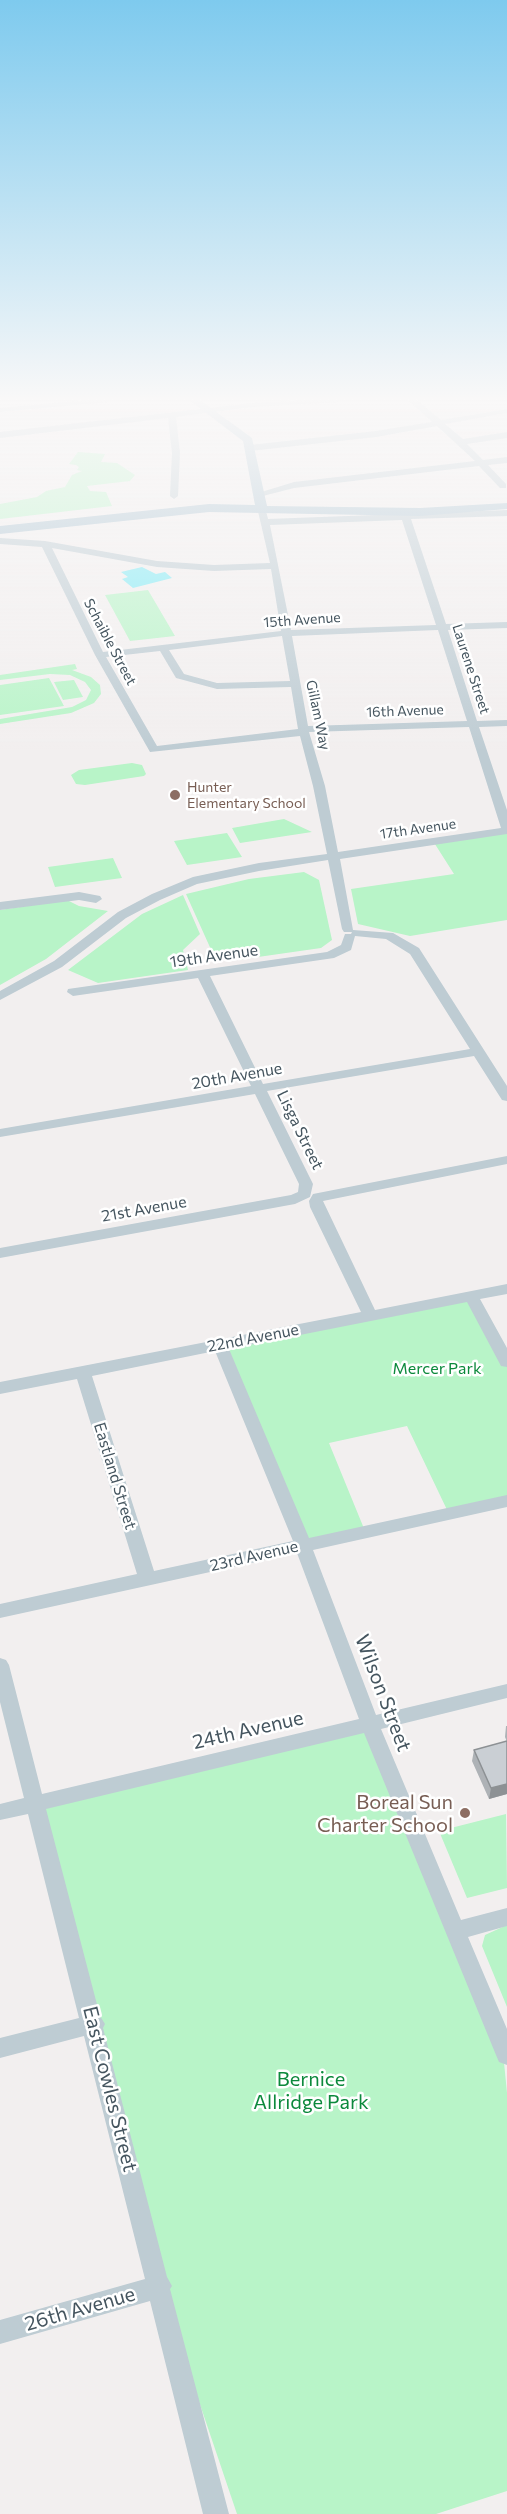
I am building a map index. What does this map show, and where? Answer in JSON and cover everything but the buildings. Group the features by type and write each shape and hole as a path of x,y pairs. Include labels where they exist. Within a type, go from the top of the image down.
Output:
{"main road":[{"path":"0,524 59,517"},
{"path":"0,530 110,517"}],"street":[{"name":"Gillam Way","path":"264,517 305,730 351,933"},
{"path":"265,522 330,518 420,517"},
{"name":"Laurene Street","path":"406,518 507,830"},
{"path":"0,541 45,544 158,564 214,568 275,566"},
{"name":"Schaible Street","path":"45,544 100,656 154,750"},
{"name":"15th Avenue","path":"100,656 286,633 507,625"},
{"path":"163,648 180,676 217,686 296,684"},
{"name":"16th Avenue","path":"154,750 305,730 507,723"},
{"name":"17th Avenue","path":"0,996 58,964 122,915 174,888 233,871 507,830"},
{"path":"0,906 79,896 96,899"},
{"path":"351,933 389,936 413,948 507,1097"},
{"name":"19th Avenue","path":"73,992 203,975 335,954 347,947 351,933"},
{"name":"Lisga Street","path":"203,975 308,1189 305,1194 295,1199"},
{"name":"20th Avenue","path":"0,1132 479,1051"},
{"path":"370,1315 315,1201 324,1194 332,1192 507,1160"},
{"name":"21st Avenue","path":"0,1253 295,1199"},
{"name":"22nd Avenue","path":"0,1388 507,1289"},
{"path":"471,1296 507,1362"},
{"name":"Wilson Street","path":"220,1345 303,1545 370,1724 507,2055"},
{"name":"Eastland Street","path":"83,1372 148,1580"},
{"name":"23rd Avenue","path":"0,1611 507,1501"},
{"name":"East Cowles Street","path":"0,1665 94,2024 216,2514"},
{"name":"24th Avenue","path":"0,1812 507,1691"},
{"path":"455,1931 507,1917"},
{"path":"0,2048 94,2024"},
{"name":"26th Avenue","path":"0,2332 160,2286"}],"green space":[{"path":"148,590 175,636 130,641 105,595"},
{"path":"75,664 77,669 72,670 91,677 100,685 101,694 94,703 71,713 0,724 0,719 72,707 86,700 91,690 85,682 70,675 50,674 0,680 0,675"},
{"path":"49,678 64,706 0,715 0,685"},
{"path":"74,680 83,697 63,700 54,682"},
{"path":"132,763 142,765 146,774 85,785 76,784 71,775 79,770"},
{"path":"284,819 312,832 240,843 232,828"},
{"path":"507,831 507,920 410,936 358,924 351,889 454,874 433,841"},
{"path":"227,833 242,857 187,865 174,841"},
{"path":"113,858 122,878 55,887 48,867"},
{"path":"304,872 319,880 332,940 321,948 237,960 213,954 186,894 249,879"},
{"path":"183,895 200,934 183,950 188,970 98,983 68,970 142,914"},
{"path":"67,900 79,906 108,911 46,959 0,985 0,910"},
{"name":"Mercer Park","path":"471,1296 507,1362 507,1501 449,1514 407,1426 329,1443 365,1531 303,1545 220,1345"},
{"name":"Bernice Allridge Park","path":"370,1724 502,2042 507,2093 507,2491 436,2514 237,2514 160,2286 37,1804"},
{"path":"506,1814 507,1888 467,1898 439,1831"},
{"path":"507,1925 507,2007 482,1946 485,1935"}],"water":[{"path":"142,567 156,574 165,572 172,578 133,588 122,579 128,577 121,572"}],"place":[{"name":"Hunter Elementary School","path":"175,795"},
{"name":"Boreal Sun Charter School","path":"465,1813"}]}
